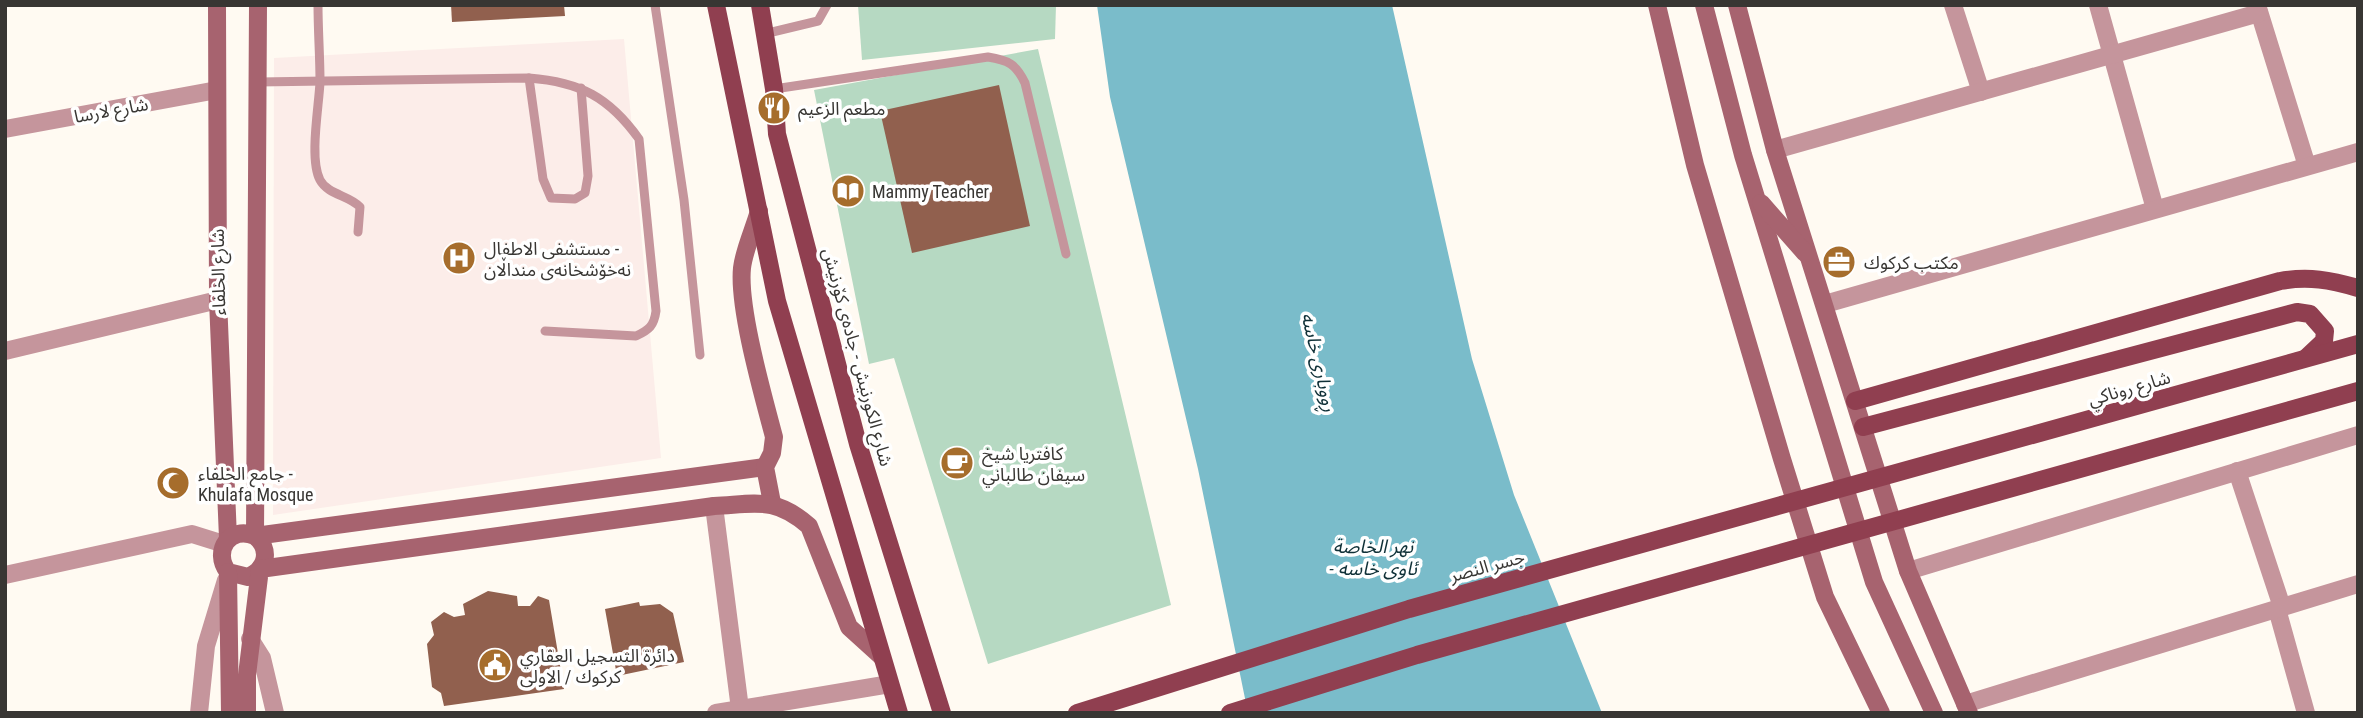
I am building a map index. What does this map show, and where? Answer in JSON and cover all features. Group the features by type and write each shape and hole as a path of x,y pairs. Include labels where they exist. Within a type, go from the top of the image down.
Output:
{"main road":[{"path":"716,5 777,301 899,713"},
{"name":"شارع الكورنيش - جادەی کۆرنیش","path":"760,5 774,89 777,134 858,443 942,713"},
{"path":"1855,401 2280,281 2303,277 2326,278 2358,288"},
{"path":"1863,427 2297,313 2311,314 2325,331 2324,341 2302,360"},
{"name":"شارع روناكي","path":"1911,472 2358,344"},
{"path":"1230,713 1417,655 2358,391"},
{"name":"جسر النصر","path":"1077,713 1409,609 1911,472"}],"street":[{"name":"شارع الخلفاء","path":"218,5 218,299 226,541"},
{"path":"247,713 250,639 265,551 255,536 258,5"},
{"path":"1657,5 1695,165 1825,597 1881,713"},
{"path":"1704,5 1757,198 1874,582 1934,713"},
{"path":"1737,5 1775,150 1908,571 1967,708 2358,584"},
{"path":"1953,5 1981,92"},
{"path":"2098,5 2155,209"},
{"path":"1775,150 2112,55 2258,9 2307,166"},
{"name":"شارع لارسا","path":"5,129 217,90"},
{"path":"1825,304 2358,152"},
{"path":"1757,198 1810,258"},
{"path":"759,211 742,264 741,279 751,338 775,436 772,453 765,467 772,503"},
{"path":"5,351 218,299"},
{"path":"1908,571 2358,435"},
{"path":"5,575 192,534 226,541 241,532 255,536 765,467"},
{"path":"2237,471 2280,608 2306,713"},
{"path":"228,572 241,577 260,569 714,506 772,503 796,515 809,526 849,627 881,656"},
{"path":"714,506 740,709"},
{"path":"226,541 221,559 228,572 230,713"},
{"path":"199,713 206,646 228,572"},
{"path":"250,639 262,658 275,713"},
{"path":"716,713 890,684"}],"lane":[{"path":"318,5 320,81 316,163 321,180 333,192 351,197 360,207 358,232"},
{"path":"655,5 684,200 700,355"},
{"path":"764,34 818,21 827,5"},
{"path":"774,89 988,57 1010,61 1018,68 1025,83 1066,254"},
{"path":"258,82 529,78 563,81 591,92 625,120 639,139 655,322 648,330 636,336 545,331"},
{"path":"529,78 543,179 551,198 576,199 585,194 588,176 581,88"}],"shaded area":[{"name":"مستشفى الاطفال - نەخۆشخانەی منداڵان","path":"624,39 661,458 273,515 274,58"}],"green space":[{"path":"858,5 1056,5 1055,39 862,60"},
{"path":"1038,49 1171,605 988,664 894,358 869,364 814,90"}],"water":[{"name":"نهر الخاصة - ئاوی خاسە","path":"1097,5 1392,5 1472,359 1514,495 1602,713 1248,713 1198,469 1110,97"}],"building":[{"path":"451,5 564,5 565,16 452,22"},
{"path":"999,85 1030,226 912,253 880,111"},
{"name":"دائرة التسجيل العقاري كركوك / الاولى","path":"488,591 517,596 518,606 530,606 538,596 549,600 564,689 444,706 441,693 432,687 427,644 434,635 431,622 444,612 454,617 465,615 463,604"},
{"path":"639,602 640,606 660,604 673,613 684,662 617,676 605,609"}],"place":[{"name":"مطعم الزعيم","path":"774,108"},
{"name":"Mammy Teacher","path":"848,191"},
{"name":"مستشفى الاطفال - نەخۆشخانەی منداڵان","path":"459,258"},
{"name":"مكتب كركوك","path":"1839,262"},
{"name":"كافتريا شيخ سيفان طالباني","path":"957,463"},
{"name":"جامع الخلفاء - Khulafa Mosque","path":"173,483"},
{"name":"دائرة التسجيل العقاري كركوك / الاولى","path":"495,665"}],"water label":[{"name":"ڕووباری خاسە","path":"1319,362"}]}
